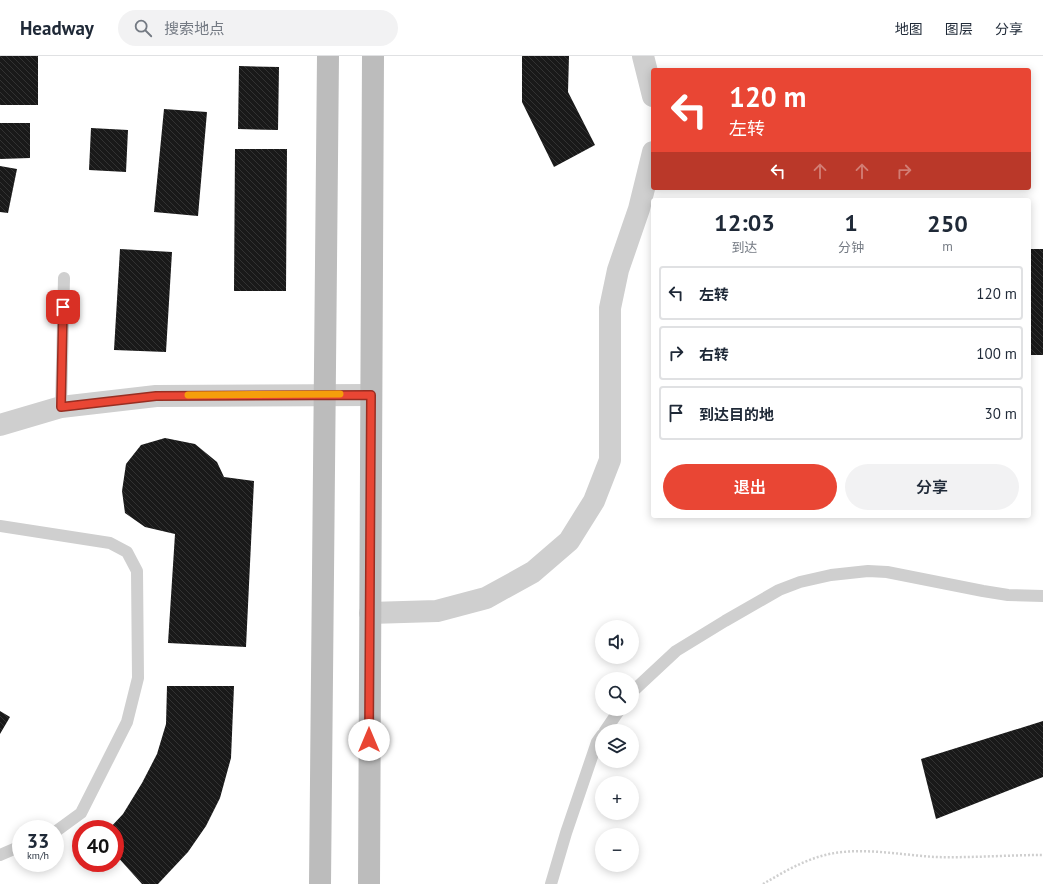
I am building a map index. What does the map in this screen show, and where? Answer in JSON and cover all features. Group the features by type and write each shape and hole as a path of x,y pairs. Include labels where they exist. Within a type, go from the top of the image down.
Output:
{"street":[{"path":"320,884 328,56"},
{"path":"369,884 373,56"},
{"path":"644,56 651,87"},
{"path":"370,613 437,611 486,598 533,572 569,541 594,501 610,460 610,308 618,270 639,209 651,160"},
{"path":"0,425 61,407 156,396 325,394 371,395"}],"lane":[{"path":"61,407 64,278"},
{"path":"0,526 110,543 127,552 137,571 138,678 127,722 80,813 64,825"},
{"path":"639,685 676,651 725,621 779,590 800,582 831,575 868,571 887,572 1008,595 1043,596"},
{"path":"551,884 566,833 595,748"},
{"path":"0,855 12,850"}],"path":[{"path":"763,884 806,861 818,856 832,853 869,852 936,857 1043,855"}],"building":[{"path":"0,56 38,56 38,105 0,105"},
{"path":"522,56 569,56 568,92 595,145 554,167 522,102"},
{"path":"239,66 279,67 278,130 238,129"},
{"path":"164,109 207,112 198,216 154,212"},
{"path":"0,123 30,123 30,158 0,159"},
{"path":"91,128 128,130 126,172 89,170"},
{"path":"235,149 287,149 286,291 234,291"},
{"path":"0,166 17,169 8,213 0,212"},
{"path":"120,249 172,252 166,352 114,350"},
{"path":"1031,249 1043,249 1043,355 1031,355"},
{"path":"165,438 195,444 217,462 224,477 254,481 246,647 168,643 175,534 145,527 125,513 122,491 126,464 141,445"},
{"path":"167,686 234,686 231,758 220,798 206,826 188,852 158,884 142,884 124,864 124,820 117,820 123,814 142,783 157,754 166,724"},
{"path":"0,711 10,717 0,734"},
{"path":"1043,721 1043,777 936,819 921,759"}],"slow traffic":[{"path":"188,395 340,394"}],"route":[{"path":"63,307 61,407 156,396 325,394 371,395 369,740"}]}
